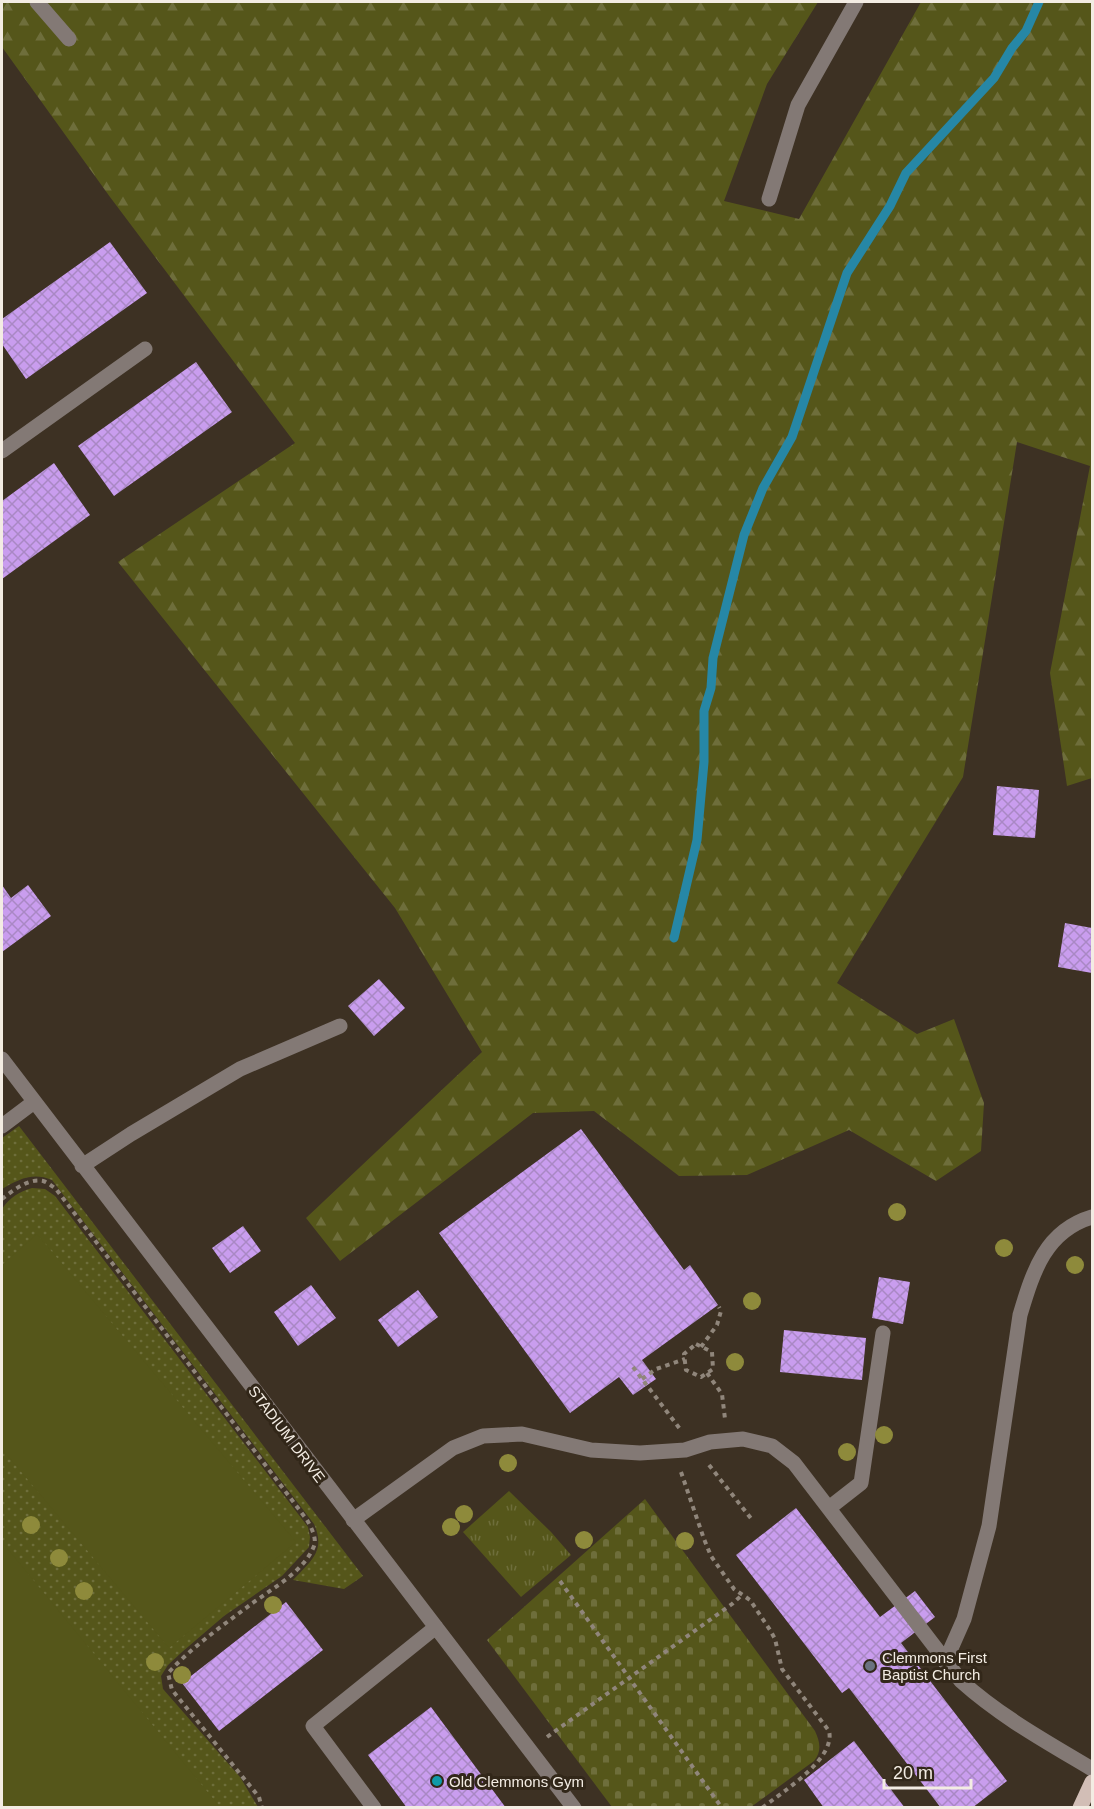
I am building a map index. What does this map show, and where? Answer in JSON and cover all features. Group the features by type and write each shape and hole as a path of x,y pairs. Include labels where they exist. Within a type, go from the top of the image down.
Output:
{"main road":[{"path":"1080,1808 1092,1782"}],"street":[{"path":"37,2 69,39"},
{"path":"770,199 798,105 856,2"},
{"path":"2,451 145,349"},
{"path":"82,1166 240,1069 340,1026"},
{"name":"STADIUM DRIVE","path":"2,1059 574,1808"},
{"path":"2,1126 34,1102"},
{"path":"945,1662 964,1619 989,1526 1020,1315 1029,1284 1036,1266 1048,1248 1063,1232 1092,1216"},
{"path":"829,1508 861,1484 883,1333"},
{"path":"353,1520 453,1448 483,1436 522,1434 591,1450 640,1453 685,1450 710,1442 743,1439 772,1446 795,1463 961,1682 1015,1723 1092,1769"},
{"path":"374,1808 313,1726 436,1627"}],"path":[{"path":"2,1199 12,1190 31,1182 43,1181 56,1189 307,1520 313,1531 315,1544 307,1557 286,1579 190,1652 168,1673 172,1690 259,1797 262,1808"},
{"path":"701,1347 717,1325 721,1311 719,1307"},
{"path":"696,1344 701,1347 712,1352 713,1369 701,1377 686,1370 684,1354 696,1344"},
{"path":"642,1379 656,1369 685,1359"},
{"path":"633,1367 681,1429"},
{"path":"707,1372 723,1394"},
{"path":"705,1460 753,1521"},
{"path":"680,1471 711,1556 734,1589 750,1600 771,1630 782,1669 829,1731 831,1738 820,1759 803,1776 762,1808"},
{"path":"560,1581 722,1808"},
{"path":"530,1750 732,1604 742,1594"}],"green space":[{"path":"2,2 818,2 767,84 724,201 799,219 921,2 1092,2 1092,778 1067,786 1050,673 1090,466 1017,442 963,777 837,983 917,1034 954,1019 984,1103 981,1151 936,1181 849,1130 747,1175 679,1176 594,1111 533,1113 340,1261 306,1218 482,1052 395,908 118,562 295,443 110,197 2,47"},
{"path":"19,1126 363,1576 344,1589 293,1580 315,1555 318,1541 314,1524 52,1180 39,1177 26,1178 2,1189 2,1138"},
{"path":"32,1188 45,1189 55,1196 308,1527 309,1547 282,1576 224,1616 168,1665 161,1676 163,1689 240,1777 258,1807 2,1808 2,1209 15,1196"},
{"path":"37,1234 296,1542 169,1648 2,1449 2,1265"},
{"path":"509,1491 571,1555 521,1597 463,1532"},
{"path":"645,1499 815,1731 818,1739 819,1750 814,1761 751,1807 612,1807 487,1640"},
{"path":"2,1542 220,1807 2,1807"}],"building":[{"path":"110,242 147,293 26,379 2,344 2,319"},
{"path":"196,362 232,412 114,496 78,446"},
{"path":"54,463 90,515 2,579 2,501"},
{"path":"997,786 1039,790 1035,838 993,835"},
{"path":"2,885 11,898 28,885 51,916 2,952"},
{"path":"1065,923 1092,928 1092,973 1058,967"},
{"path":"379,979 405,1008 374,1036 348,1006"},
{"path":"581,1129 684,1270 690,1265 718,1305 642,1360 656,1379 633,1395 619,1377 570,1413 439,1233"},
{"path":"243,1226 261,1251 230,1273 212,1248"},
{"path":"879,1277 910,1282 903,1324 872,1318"},
{"path":"311,1285 336,1318 298,1346 274,1312"},
{"path":"418,1290 438,1317 398,1347 378,1320"},
{"path":"784,1330 866,1338 862,1380 780,1372"},
{"name":"Clemmons First Baptist Church","path":"796,1508 880,1617 915,1591 935,1617 901,1643 1007,1781 972,1808 941,1808 849,1688 842,1693 736,1555"},
{"path":"286,1602 323,1650 219,1731 182,1683"},
{"name":"Old Clemmons Gym","path":"431,1707 506,1808 407,1808 368,1755"},
{"path":"854,1741 905,1808 824,1808 804,1780"}],"waterway":[{"path":"674,938 697,840 704,762 704,711 711,688 713,658 744,535 763,488 792,437 847,273 890,206 906,173 994,78 1012,48 1026,31 1039,2"}],"place":[{"name":"Clemmons First Baptist Church","path":"870,1666"},
{"name":"Old Clemmons Gym","path":"437,1781"}]}
